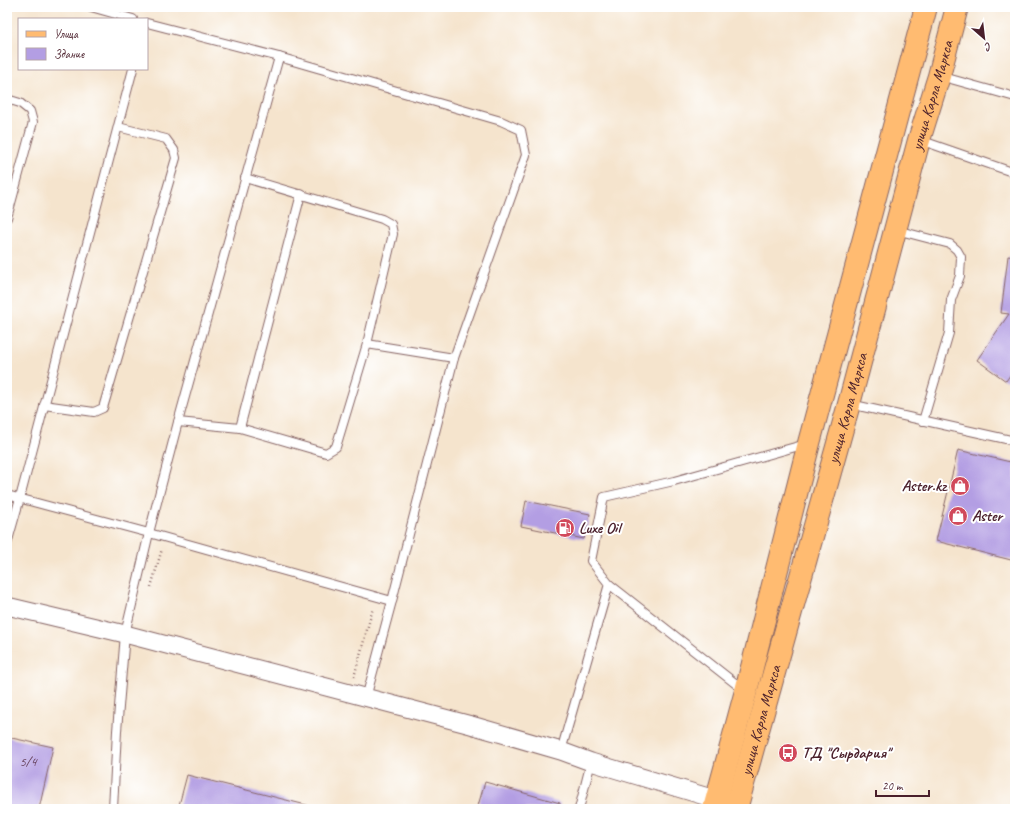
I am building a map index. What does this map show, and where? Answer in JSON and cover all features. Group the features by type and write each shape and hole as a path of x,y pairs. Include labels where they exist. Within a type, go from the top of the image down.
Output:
{"main road":[{"name":"улица Карла Маркса","path":"715,804 746,691 808,443 926,7"},
{"name":"улица Карла Маркса","path":"736,807 849,404 919,140 939,76 957,7"}],"street":[{"path":"7,606 125,634 471,725 561,751 715,804 736,807"}],"lane":[{"path":"92,7 130,18"},
{"path":"148,23 279,57 501,121 521,130 526,155 454,358 366,698"},
{"path":"113,809 117,731 125,634 149,533 178,422 279,57"},
{"path":"7,544 133,70"},
{"path":"939,76 1015,97"},
{"path":"7,99 20,103 30,111 33,122 7,218"},
{"path":"44,405 94,412 103,408 176,158 174,150 166,139 118,128"},
{"path":"919,140 1015,173"},
{"path":"178,422 240,428 326,453 336,447 367,344 393,234 391,224 382,219 245,178"},
{"path":"240,428 301,194"},
{"path":"896,230 950,244 957,250 961,257 960,276 951,300 949,333 923,421"},
{"path":"367,344 454,358"},
{"path":"849,404 1015,441"},
{"path":"746,691 609,584 591,561 604,497 674,481 808,443"},
{"path":"7,495 392,601"},
{"path":"561,751 609,584"},
{"path":"579,809 591,762"}],"path":[{"path":"350,694 376,596"}],"building":[{"path":"1008,256 1015,257 1015,368 1006,381 977,360 1009,314 1001,313"},
{"path":"958,450 1015,463 1015,561 936,541"},
{"path":"526,501 590,514 584,539 521,526"},
{"path":"7,737 53,747 39,809 7,809"},
{"path":"187,775 318,808 318,809 178,809"},
{"path":"485,782 560,803 559,809 477,809"}],"place":[{"name":"Aster.kz","path":"960,486"},
{"name":"Aster","path":"958,516"},
{"name":"Luxe Oil","path":"565,528"},
{"name":"ТД \"Сырдария\"","path":"788,753"}]}
